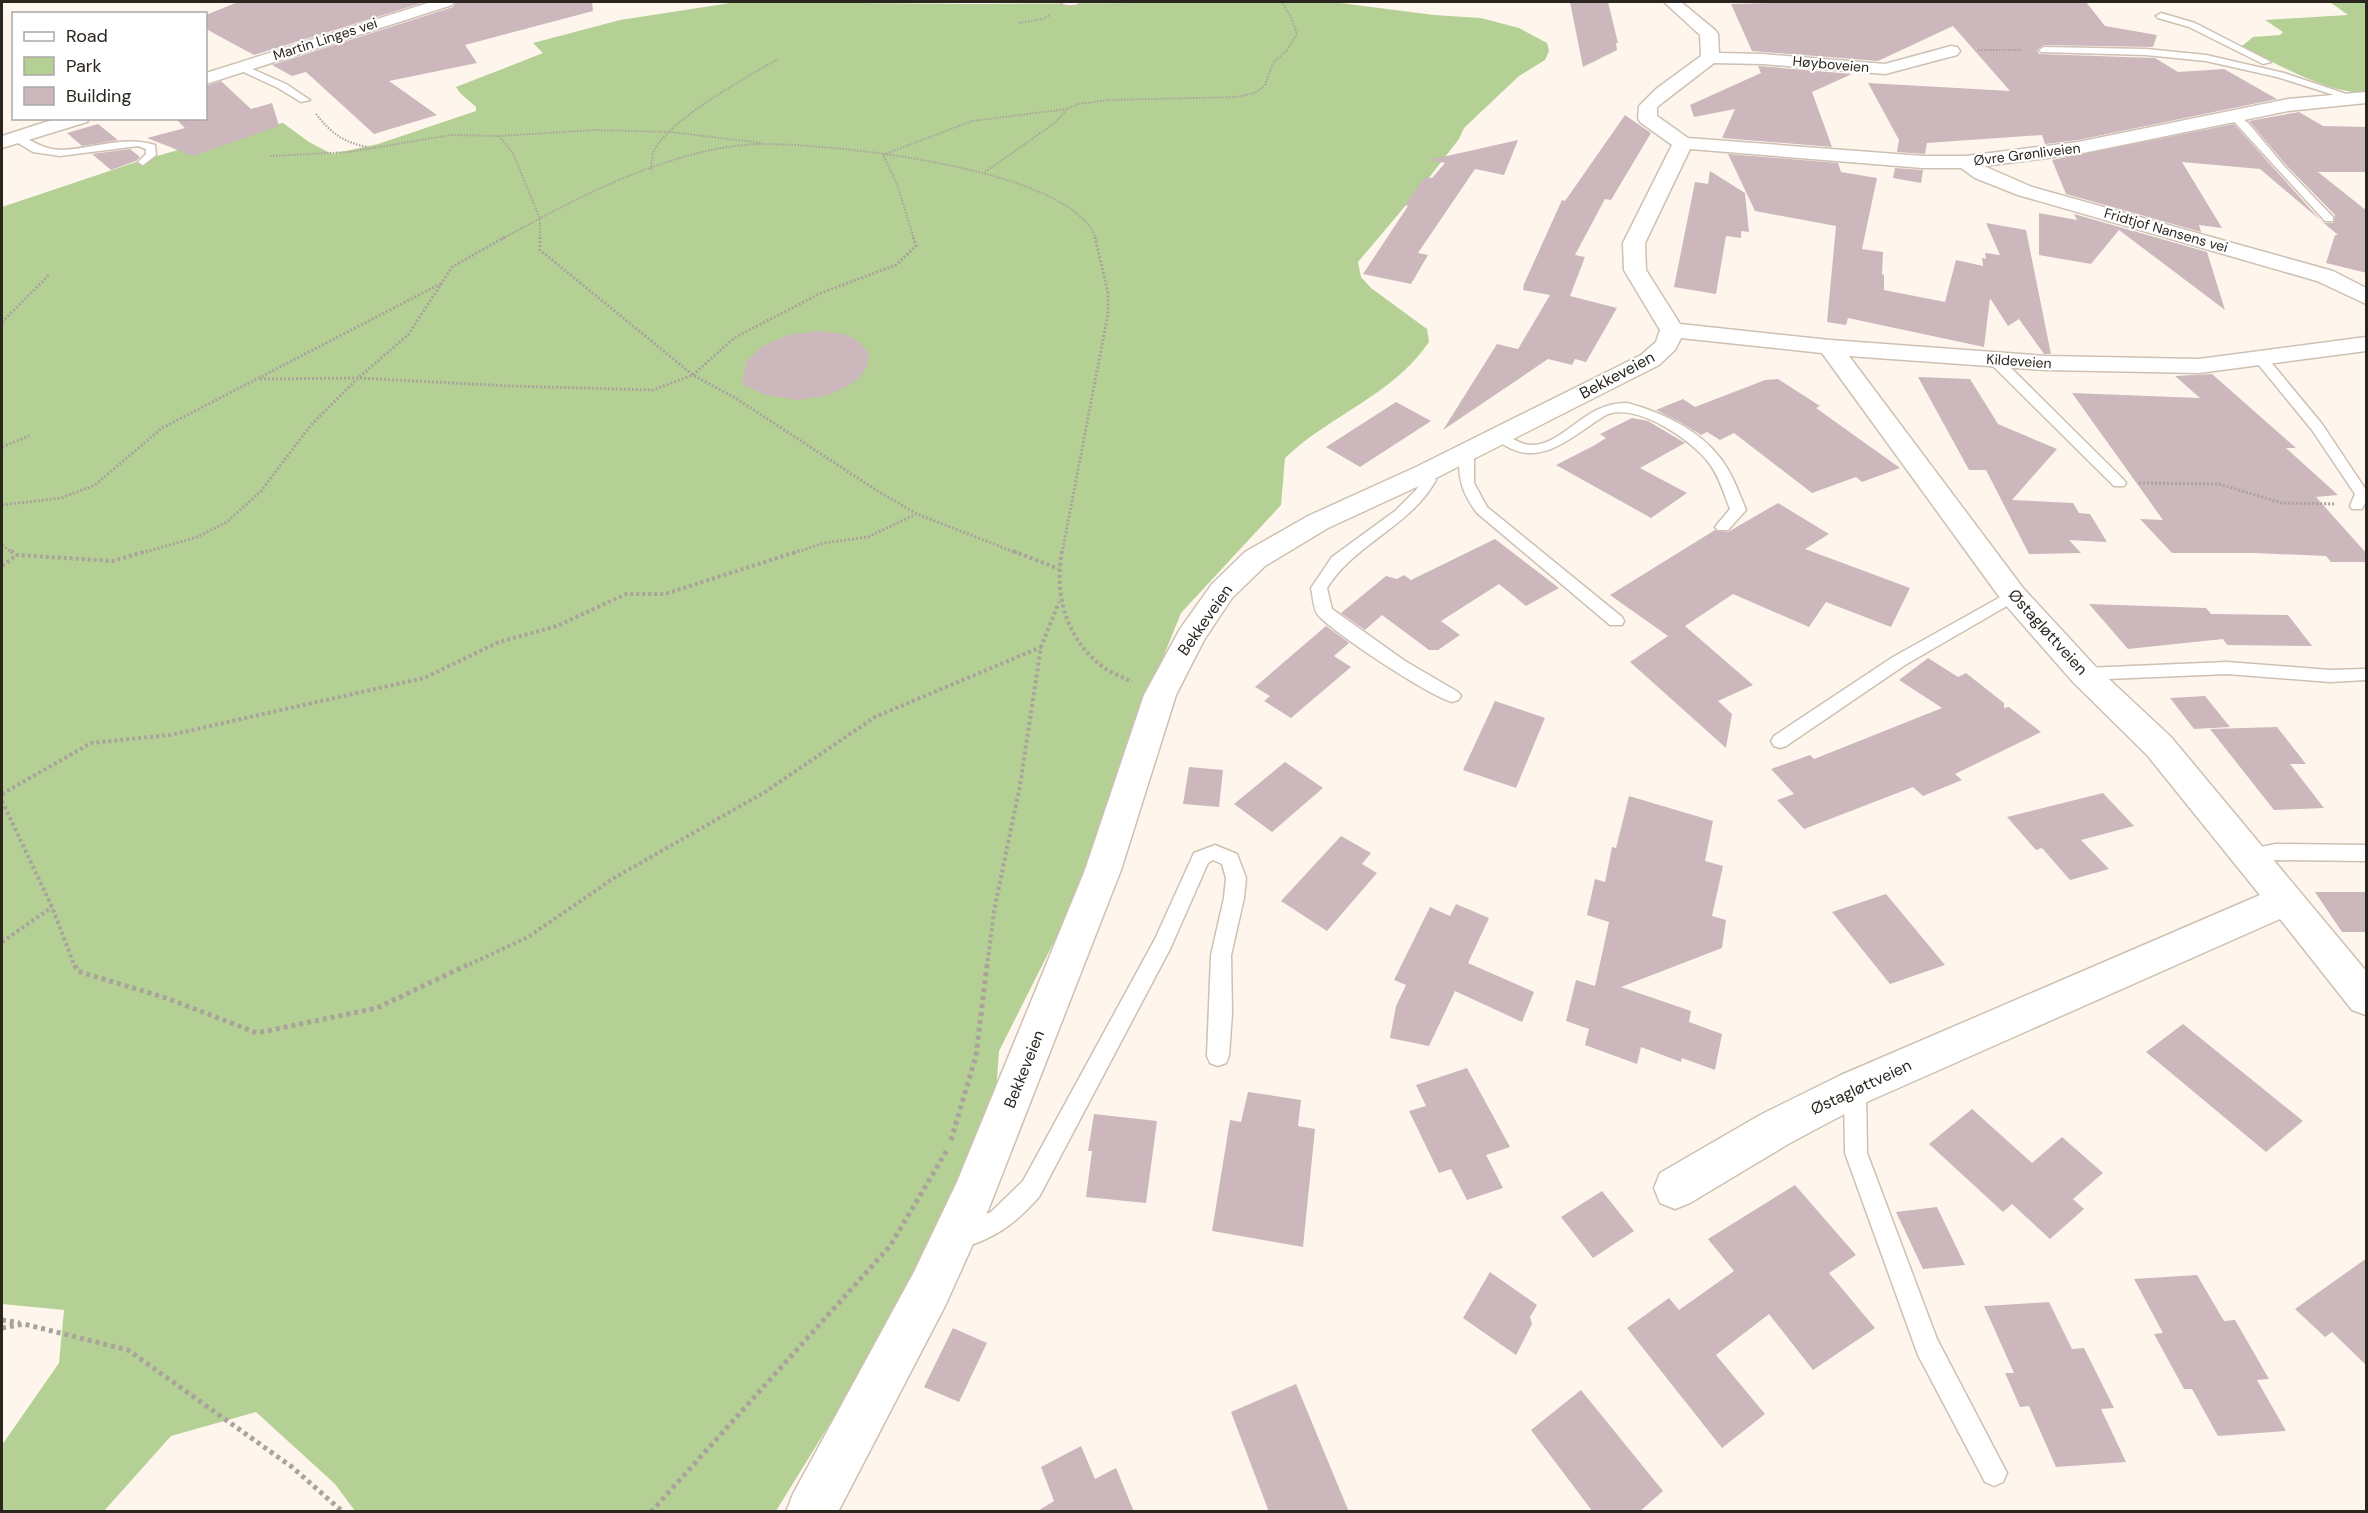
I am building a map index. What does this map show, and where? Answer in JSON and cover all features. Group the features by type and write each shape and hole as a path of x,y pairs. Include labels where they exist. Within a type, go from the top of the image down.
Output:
{"street":[{"name":"Martin Linges vei","path":"207,79 446,2"},
{"path":"1672,2 1709,34 1710,58 1698,69 1662,92 1648,106 1647,117 1683,143 1634,243 1635,270 1672,330"},
{"name":"Høyboveien","path":"1710,58 1763,59 1885,69 1951,51"},
{"name":"Øvre Grønliveien","path":"1683,143 1923,162 1966,162 2078,148 2234,115 2360,98"},
{"path":"9,140 74,120"},
{"name":"Fridtjof Nansens vei","path":"1966,162 1982,174 2025,191 2325,276 2367,297"},
{"name":"Kildeveien","path":"1672,330 1830,347 2046,363 2199,366 2367,345"},
{"name":"Bekkeveien","path":"811,1512 930,1288 974,1193 1103,870 1160,695 1191,636 1222,591 1255,559 1318,522 1425,473 1650,360 1667,345 1672,330"},
{"name":"Østagløttveien","path":"1830,347 2013,595 2084,674 2159,746 2367,998"},
{"name":"Østagløttveien","path":"1675,1188 1775,1129 1855,1088 2286,900"}],"lane":[{"path":"1064,2 1077,2"},
{"path":"2161,16 2192,25 2319,86"},
{"path":"2044,50 2204,57 2248,66 2360,98"},
{"path":"240,67 282,86 305,100"},
{"path":"2234,115 2250,130 2276,164 2330,219"},
{"path":"9,140 37,150 60,153 139,143 151,147 150,155 143,162"},
{"path":"2259,358 2317,427 2362,494 2357,506"},
{"path":"1995,360 2119,483"},
{"path":"1498,436 1519,448 1538,449 1554,445 1577,425 1605,411 1625,407 1649,414 1699,445 1718,466 1738,510 1723,527"},
{"path":"1467,452 1465,479 1468,491 1482,510 1616,621"},
{"path":"1425,473 1429,480 1424,492 1387,525 1338,561 1319,588 1324,610 1339,624 1398,665 1452,696"},
{"path":"1780,741 1899,661 2013,595"},
{"path":"2084,674 2227,668 2330,676 2364,675"},
{"path":"953,1240 983,1230 1004,1219 1031,1189 1163,944 1201,858 1208,852 1217,852 1230,859 1236,878 1234,898 1221,955 1218,1056"},
{"path":"2250,856 2275,852 2367,853"},
{"path":"1855,1088 1856,1153 1927,1346 1994,1473"}],"path":[{"path":"883,155 972,122 1067,109 1078,104 1109,100 1236,97 1255,93 1265,85 1273,63 1287,50 1297,34 1292,19 1282,2"},
{"path":"1951,51 2044,50"},
{"path":"651,170 654,151 670,132 749,76 778,59"},
{"path":"305,100 334,136 348,144 374,148"},
{"path":"984,172 1056,122 1067,109"},
{"path":"270,156 317,156 470,133 499,136 594,130 670,132 883,155 984,172 1029,186 1069,203 1092,228 1110,301 1059,569 1060,602 1076,638 1103,667 1160,695"},
{"path":"499,136 513,153 540,219 540,250 693,375 737,399 916,514 1059,569"},
{"path":"2,545 17,555 113,561 197,537 227,522 261,491 311,425 358,378 408,334 445,281 452,267 586,196 651,170 712,150 772,144"},
{"path":"260,379 358,378 510,386 653,390 693,375 734,338 821,293 896,265 916,246 897,184 883,155"},
{"path":"2,321 49,275"},
{"path":"2,506 61,498 95,485 162,428 445,281"},
{"path":"2,447 29,436"},
{"path":"2119,483 2220,484 2282,503 2357,506"},
{"path":"2,794 91,743 170,735 424,678 499,642 557,626 626,594 665,594 824,543 868,537 916,514"},
{"path":"2,566 17,555"},
{"path":"651,1512 890,1246 949,1147 976,1056 994,911 1020,785 1041,647 1060,602"},
{"path":"2,801 52,907 77,971 166,998 257,1033 377,1008 528,937 614,879 765,792 874,717 1041,647"},
{"path":"2,942 52,907"},
{"path":"2,1320 128,1350 292,1467 343,1512"},
{"path":"2,1328 24,1324"}],"green space":[{"path":"737,2 974,4 1332,2 1434,15 1481,18 1519,28 1547,43 1549,51 1545,60 1519,76 1464,128 1459,139 1428,179 1358,262 1361,277 1371,288 1427,329 1429,342 1398,376 1321,429 1285,458 1281,505 1181,613 1158,670 1130,791 999,1051 994,1121 926,1268 776,1511 355,1511 335,1484 256,1412 171,1436 104,1511 2,1512 2,1445 59,1363 64,1310 2,1304 2,207 133,163 254,128 283,123 309,142 332,154 378,144 476,111 476,107 456,87 543,53 533,43 620,20"},
{"path":"2330,2 2366,2 2366,93 2351,92 2318,83 2242,46 2253,37 2280,35 2283,32 2265,20 2348,15"}],"building":[{"path":"238,2 425,2 254,55 207,30 207,15"},
{"path":"456,2 592,2 593,11 465,45 477,63 389,81 437,115 374,134 306,72 292,76 272,65 453,7"},
{"path":"1570,2 1608,2 1618,43 1616,43 1617,50 1583,67"},
{"path":"2086,2 2105,26 2157,35 2153,47 2044,45 2037,50 2039,54 2155,58 2178,72 2224,69 2277,99 2078,140 2045,144 2042,135 1927,143 1925,154 1897,152 1899,140 1868,83 2010,91 1953,26 1878,61 1752,51 1731,4"},
{"path":"1758,66 1852,74 1812,92 1832,147 1722,138 1735,109 1694,117 1690,105 1761,73"},
{"path":"221,81 251,109 272,103 279,126 193,156 147,138 185,128 177,120 207,120 207,86"},
{"path":"2299,112 2323,126 2367,127 2367,172 2318,172 2367,211 2367,273 2326,263 2335,235 2338,235 2324,223 2333,223 2335,215 2286,165 2249,121"},
{"path":"1625,115 1651,133 1611,200 1605,199 1575,255 1585,257 1570,296 1617,308 1586,362 1575,359 1572,365 1548,359 1443,430 1497,344 1518,349 1550,295 1523,290 1524,284 1562,200 1565,201"},
{"path":"98,124 118,140 82,146 67,133"},
{"path":"2234,124 2320,220 2260,169 2182,162 2222,228 2199,225 2201,232 2066,194 2052,160"},
{"path":"1518,140 1504,175 1475,169 1418,253 1428,255 1411,284 1363,274 1425,177 1432,178 1445,163 1429,160"},
{"path":"130,149 140,157 136,161 111,170 92,154"},
{"path":"1728,154 1838,163 1841,172 1877,178 1862,249 1883,252 1884,290 1945,302 1956,260 1983,266 1982,258 1986,259 1985,253 2000,255 1986,223 2026,230 2051,354 2044,354 2019,319 2008,326 1990,298 1984,347 1848,318 1846,325 1827,322 1836,226 1755,211"},
{"path":"1895,168 1923,170 1921,183 1893,178"},
{"path":"1710,171 1745,193 1749,232 1741,231 1741,238 1726,236 1716,294 1674,287 1695,182 1708,184"},
{"path":"2039,213 2077,220 2074,214 2207,252 2225,310 2119,230 2091,264 2039,255"},
{"path":"821,331 847,335 859,342 866,350 869,358 867,366 861,376 850,385 825,396 796,400 766,395 742,384 747,361 761,347 788,335"},
{"path":"2212,374 2296,448 2286,448 2338,495 2316,497 2367,554 2367,562 2331,562 2326,556 2172,553 2140,519 2163,520 2072,393 2200,398 2175,376"},
{"path":"1918,377 1970,379 1998,424 2057,449 2012,500 2073,503 2079,513 2090,514 2107,542 2069,540 2081,553 2029,554 1986,470 1969,470"},
{"path":"1778,379 1820,406 1816,408 1900,468 1862,482 1856,477 1812,493 1734,433 1720,440 1707,432 1701,435 1656,410 1683,399 1695,407 1765,380"},
{"path":"1396,402 1431,421 1360,467 1326,447"},
{"path":"1632,418 1648,421 1685,443 1640,468 1687,493 1651,518 1556,465 1595,445 1606,438 1600,434"},
{"path":"1778,503 1829,534 1805,549 1910,588 1891,627 1826,602 1809,627 1733,594 1685,626 1753,685 1718,701 1732,714 1726,748 1630,662 1668,636 1610,595 1715,530 1728,532"},
{"path":"1495,539 1559,588 1526,606 1499,584 1441,621 1460,635 1438,650 1429,650 1382,615 1365,630 1341,613 1386,576 1397,579 1404,575 1411,580"},
{"path":"2089,604 2206,608 2211,614 2288,615 2312,646 2227,645 2223,639 2128,649"},
{"path":"1326,626 1349,643 1334,656 1351,667 1291,718 1264,701 1270,696 1255,687"},
{"path":"1928,658 1958,677 1966,673 2004,703 2004,708 2009,707 2041,732 1955,774 1962,780 1923,796 1913,787 1804,829 1777,800 1794,794 1771,769 1810,755 1814,759 1942,708 1899,680"},
{"path":"2205,696 2230,727 2194,729 2170,698"},
{"path":"1495,701 1545,718 1516,788 1463,770"},
{"path":"2277,727 2306,764 2290,764 2324,808 2274,810 2210,729"},
{"path":"1285,762 1323,788 1272,832 1234,804"},
{"path":"1189,767 1223,770 1219,807 1183,804"},
{"path":"2103,793 2134,826 2081,840 2109,869 2070,880 2042,848 2036,850 2007,817"},
{"path":"1629,796 1713,821 1705,861 1723,866 1712,916 1726,920 1722,948 1621,987 1691,1011 1689,1022 1722,1034 1715,1070 1682,1058 1681,1062 1641,1047 1637,1064 1585,1045 1589,1029 1566,1021 1576,980 1595,986 1609,922 1587,915 1595,879 1605,882 1612,847 1616,848"},
{"path":"1341,836 1371,853 1362,864 1377,873 1327,931 1281,901"},
{"path":"2315,892 2367,892 2367,932 2342,932"},
{"path":"1886,894 1945,965 1890,984 1832,912"},
{"path":"1456,904 1489,918 1468,963 1534,992 1522,1022 1455,991 1429,1046 1390,1038 1396,1006 1406,985 1394,980 1430,907 1450,916"},
{"path":"2183,1024 2303,1121 2266,1152 2146,1052"},
{"path":"1467,1068 1510,1147 1486,1155 1503,1188 1467,1200 1451,1169 1439,1173 1409,1111 1426,1106 1416,1085"},
{"path":"1248,1092 1301,1100 1298,1126 1315,1129 1303,1247 1212,1231 1230,1120 1241,1122"},
{"path":"1972,1109 2032,1163 2062,1137 2103,1173 2073,1199 2084,1209 2050,1239 2012,1204 2003,1212 1929,1144"},
{"path":"1094,1114 1157,1121 1146,1203 1086,1197 1092,1151 1088,1151"},
{"path":"1795,1185 1856,1255 1829,1273 1875,1328 1813,1370 1769,1314 1716,1355 1765,1414 1722,1448 1627,1328 1669,1298 1679,1310 1734,1271 1708,1239"},
{"path":"1602,1191 1634,1231 1593,1258 1561,1217"},
{"path":"1937,1207 1965,1265 1923,1269 1896,1212"},
{"path":"2367,1258 2367,1366 2332,1332 2325,1337 2295,1309"},
{"path":"1490,1272 1537,1305 1530,1317 1532,1324 1516,1355 1463,1318"},
{"path":"2197,1275 2224,1321 2235,1320 2269,1379 2257,1380 2286,1431 2218,1436 2192,1389 2184,1389 2154,1334 2163,1333 2134,1279"},
{"path":"2049,1302 2072,1349 2084,1348 2114,1408 2101,1409 2126,1462 2056,1467 2029,1406 2020,1407 2005,1373 2014,1373 1984,1306"},
{"path":"953,1328 987,1343 959,1402 924,1387"},
{"path":"1296,1384 1349,1512 1269,1512 1231,1412"},
{"path":"1581,1390 1663,1491 1639,1512 1593,1512 1531,1430"},
{"path":"1081,1446 1095,1479 1116,1468 1134,1512 1036,1512 1054,1501 1041,1467"}]}
